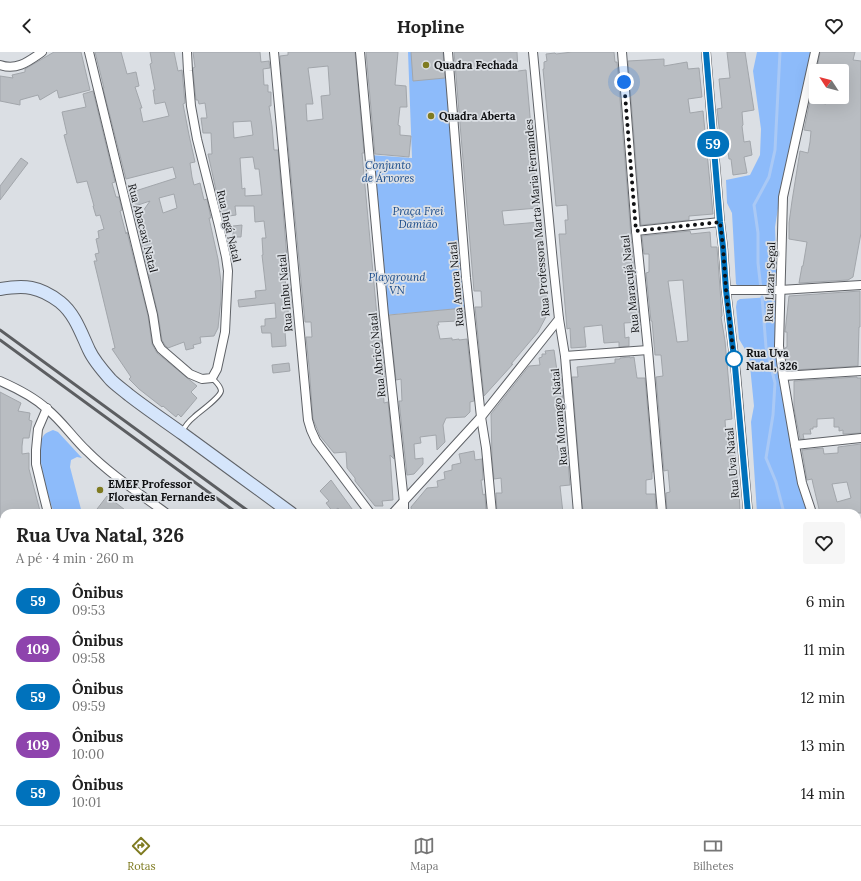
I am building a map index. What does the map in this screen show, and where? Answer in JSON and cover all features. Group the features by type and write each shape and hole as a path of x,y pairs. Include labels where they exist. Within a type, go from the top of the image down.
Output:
{"street":[{"path":"0,65 17,67 28,62 42,52"},
{"name":"Rua Abacaxi Natal","path":"89,52 153,315 157,342 190,374 202,379 212,378"},
{"name":"Rua Ingá Natal","path":"187,52 192,106 197,138 220,226 228,271 225,332 217,369 212,378"},
{"name":"Rua Imbu Natal","path":"274,52 308,420 316,441 367,509"},
{"name":"Rua Abricó Natal","path":"360,52 384,315 404,509"},
{"name":"Rua Amora Natal","path":"448,52 466,278 492,509"},
{"name":"Rua Professora Marta Maria Fernandes","path":"397,509 481,417 559,319 533,52"},
{"name":"Rua Maracujá Natal","path":"622,52 636,231 662,509"},
{"name":"Rua Uva Natal","path":"706,52 720,222 728,290 748,509"},
{"name":"Rua Lazar Segal","path":"811,509 802,483 794,445 783,376 779,346 776,290 782,245 783,197 815,52"},
{"path":"636,231 720,222"},
{"path":"728,290 776,290 861,284"},
{"path":"0,289 20,286 38,289 47,293 61,303 74,318 90,351 111,380 141,405 286,509"},
{"name":"Rua Morango Natal","path":"559,319 564,356 578,509"},
{"path":"564,356 648,350"},
{"path":"783,376 861,371"},
{"path":"0,381 47,408 86,451 127,485 160,509"},
{"path":"47,408 38,429 36,450 36,464 47,509"},
{"path":"794,445 861,438"}],"lane":[{"path":"181,433 189,421 219,395 221,391 220,387 212,378"}],"green space":[{"name":"Praça Frei Damião","path":"408,52 448,52 469,308 384,315 370,155 412,158"},
{"path":"757,52 812,52 779,202 775,227 777,282 774,285 739,287 736,284 732,213 727,203 726,180 750,175 760,155 761,129 753,71"},
{"path":"774,297 776,301 776,335 808,509 757,509 751,422 754,406 749,356 739,339 736,307 737,301 740,299"},
{"path":"53,430 58,432 82,458 77,457 71,460 70,467 81,509 53,509 43,472 40,449 41,440 48,432"}],"building":[{"path":"54,52 81,52 90,90 59,98 57,90 40,100 38,95 20,100 20,105 0,101 0,76 13,78 12,75 25,72 25,69"},
{"path":"95,52 121,52 127,74 136,72 139,86 135,87 142,108 140,108 143,122 169,116 165,102 155,104 153,90 155,90 150,64 152,63 150,52 174,52 178,71 182,70 185,103 183,104 195,162 190,163 192,177 194,185 200,183 204,200 207,199 221,282 218,328 214,336 200,337 201,343 193,345 194,348 186,350 184,342 168,348 162,340 158,314 136,221 150,201 132,207 129,193 176,178 173,167 126,179","holes":["174,194 177,208 163,213 159,198"]},
{"path":"193,52 260,52 261,62 269,61 270,68 263,69 264,85 268,85 268,92 271,92 271,106 269,106 274,150 278,150 287,258 283,258 286,288 290,287 292,308 288,309 289,331 285,331 286,346 272,347 271,333 262,333 261,326 265,326 265,319 276,318 275,303 239,307 238,300 256,298 255,291 266,290 262,255 262,238 266,238 264,221 255,222 254,206 235,206 236,215 222,217 208,154 212,154 211,133 203,133 201,118 207,118 205,103 199,104 198,100 196,100 193,71 193,68 195,67","holes":["251,121 253,135 234,138 233,122","253,157 255,169 259,169 262,195 245,196 245,188 242,189 240,158"]},
{"path":"288,52 355,52 364,153 362,153 377,316 379,315 379,323 371,324 371,339 381,338 385,381 383,381 384,403 388,402 394,459 390,455 393,500 382,501 383,506 375,506 355,481 355,478 347,468 346,452 334,453 320,436 313,419 306,337 312,337 311,322 305,322 280,60 280,56 288,55","holes":["328,66 330,95 321,96 323,119 307,121 306,104 313,104 308,68"]},
{"path":"366,52 398,52 395,85 406,86 407,107 400,107 398,125 400,126 400,135 411,136 409,157 375,154"},
{"name":"Quadra Fechada","path":"411,52 443,52 445,78 413,81"},
{"path":"454,52 517,52 518,71 526,70 538,208 502,211 504,225 540,222 548,313 538,332 511,364 513,364 484,396 475,307 482,307 481,291 474,291"},
{"path":"572,52 614,52 615,62 617,62 634,274 640,322 624,323 625,338 629,337 629,346 619,347 619,342 604,343 602,325 584,327 586,347 571,348 570,328 567,329 559,234 566,234 565,220 568,220 567,205 556,206 543,69 544,62 547,61 546,54"},
{"path":"727,52 745,52 754,110 742,112 744,142 750,141 752,155 744,157 747,173 733,175 727,145 721,145 717,109 722,108 719,79 730,78"},
{"path":"820,52 855,52 853,60 861,61 861,233 853,277 848,280 799,283 807,242 789,239 789,223 800,151 808,153 810,142 811,131 804,130 809,104 849,104 849,64 818,64"},
{"path":"664,59 664,66 687,62 688,69 699,68 702,97 688,99 690,113 703,111 713,214 689,216 689,220 641,225 628,61"},
{"path":"93,91 115,182 112,183 116,197 119,197 122,210 120,211 126,234 127,232 148,316 152,344 157,353 197,386 191,392 197,398 181,417 178,414 176,417 139,389 129,379 131,377 112,349 115,348 94,261 97,261 95,254 99,253 96,239 99,238 98,231 104,229 100,215 96,216 87,181 77,183 64,135 67,134 62,112 86,107 83,94"},
{"path":"21,158 28,163 0,200 0,186"},
{"path":"242,225 241,237 233,237 233,226"},
{"path":"690,231 691,234 710,232 711,247 717,247 721,317 725,341 732,419 725,420 726,435 734,434 740,509 667,509 666,493 670,492 668,470 664,471 656,377 663,376 661,355 655,355 651,321 646,273 649,272 649,254 644,254 642,236","holes":["683,280 688,341 677,342 668,281"]},
{"path":"860,291 858,366 793,370 793,368 788,368 785,348 787,347 787,332 785,332 789,296"},
{"path":"464,308 465,318 458,319 458,321 438,322 439,325 437,325 440,339 467,339 474,401 470,402 470,412 465,417 446,418 443,425 445,442 437,450 436,435 420,437 421,443 414,444 415,459 423,458 423,464 414,474 407,475 399,401 402,401 401,379 396,380 389,315"},
{"path":"554,350 558,378 561,378 566,436 556,437 558,451 567,451 570,485 560,486 563,509 497,509 496,493 502,493 501,478 494,479 491,414 529,366 540,365 539,358 542,357 542,354 546,354 545,351"},
{"path":"634,357 637,378 645,378 653,472 652,479 646,480 646,494 655,494 656,509 583,509 572,377 578,377 577,367 615,363 615,359"},
{"path":"289,363 290,371 273,373 272,365"},
{"path":"861,378 861,433 843,434 843,430 839,431 839,427 834,427 834,418 817,419 817,427 810,429 811,434 803,434 804,439 800,439 794,408 794,381"},
{"path":"0,392 21,403 18,411 30,413 29,420 32,421 29,438 23,438 22,454 29,453 29,469 39,509 0,509"},
{"path":"861,444 861,509 819,509 812,479 807,480 802,450 823,448 824,454 838,453 838,447","holes":["847,482 851,498 837,502 832,484"]},
{"path":"474,451 475,460 482,459 483,480 481,480 483,495 485,494 486,509 411,509 411,507 427,488 438,487 437,481 445,479 444,472 452,470 452,465 461,463 459,454"},
{"path":"331,480 352,509 331,509 326,503 329,501 320,491"},
{"path":"107,496 124,509 97,509"}],"waterway":[{"path":"761,289 758,263 758,233 754,205 769,177 775,150 780,52"},
{"path":"762,297 766,347 775,383 773,415 766,458 776,482 783,509"}],"railway":[{"path":"0,330 246,509"},
{"path":"0,340 232,509"}],"bus line":[{"name":"59","path":"706,52 726,290 735,366 748,509"}],"place":[{"name":"Quadra Fechada","path":"426,65"},
{"name":"Quadra Aberta","path":"431,116"},
{"name":"Rua Uva Natal, 326","path":"734,359"},
{"name":"EMEF Professor Florestan Fernandes","path":"100,490"}],"route":[{"path":"624,82 636,231 720,222 734,359"}],"park label":[{"name":"Conjunto de Árvores","path":"388,171"},
{"name":"Playground VN","path":"397,283"}]}
